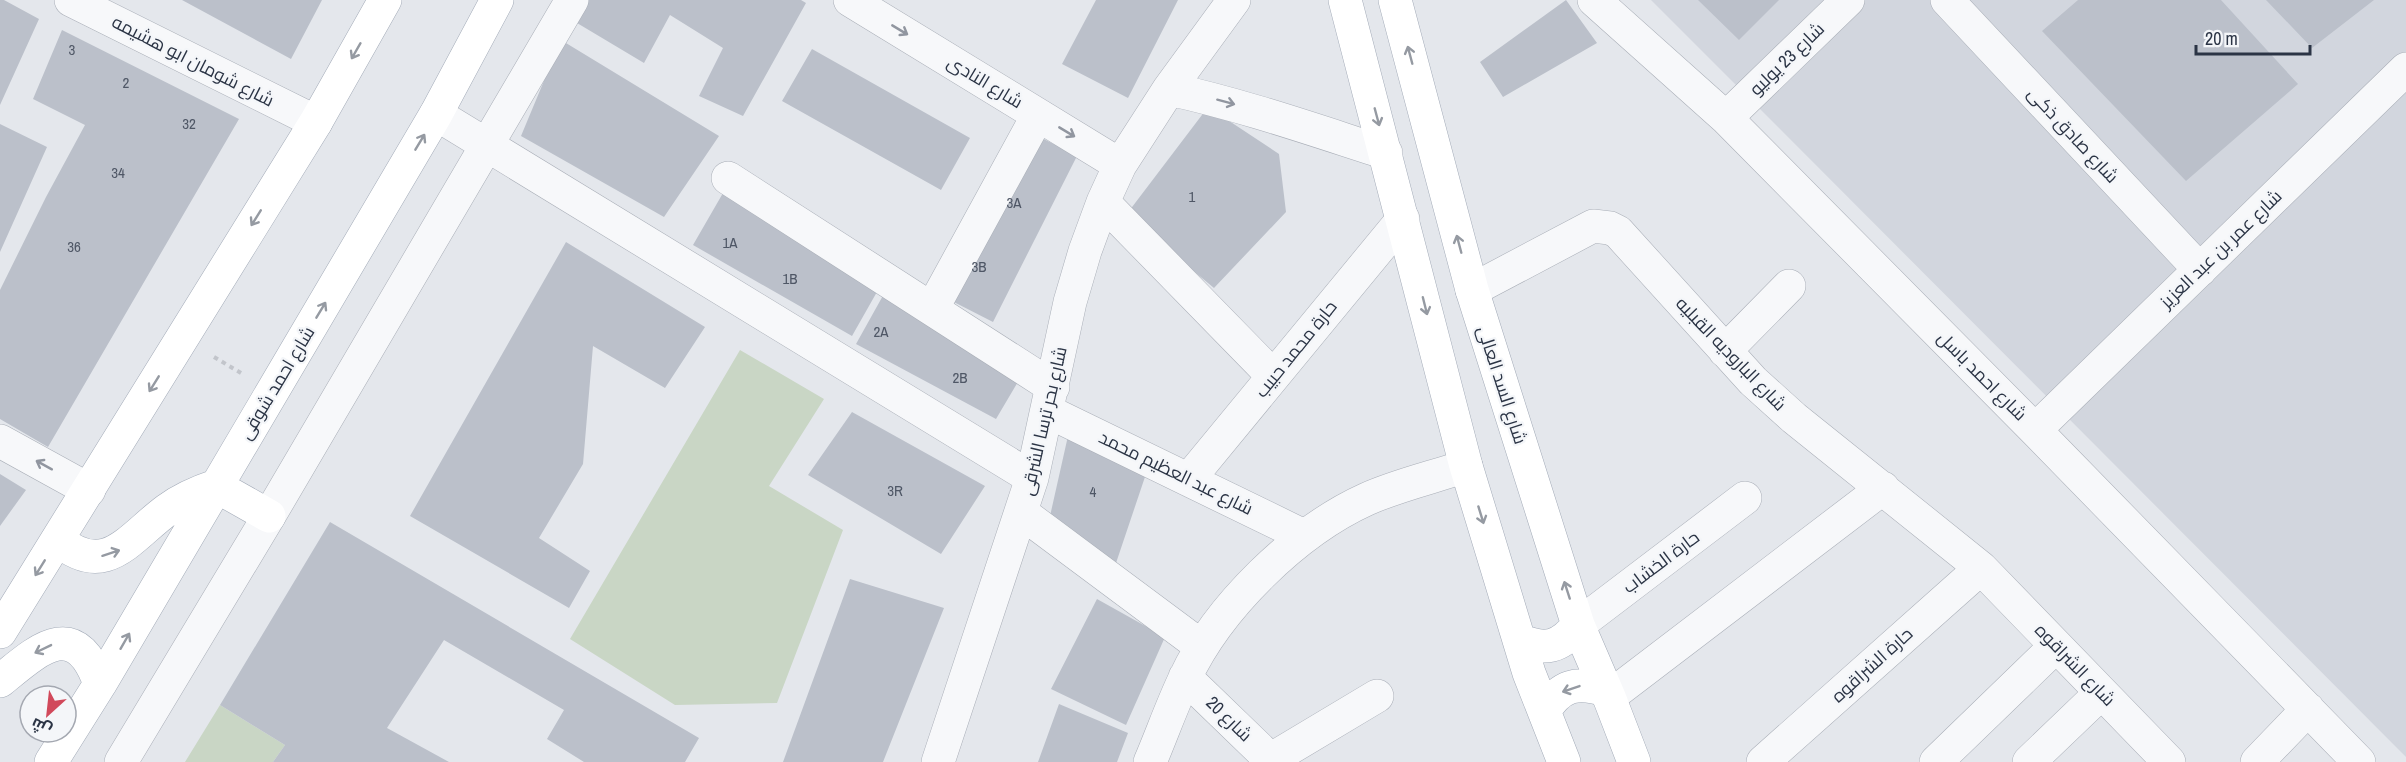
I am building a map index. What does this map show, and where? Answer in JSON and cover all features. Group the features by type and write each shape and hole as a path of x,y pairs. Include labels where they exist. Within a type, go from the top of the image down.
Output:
{"main road":[{"path":"0,632 316,122 385,0"},
{"name":"شارع احمد شوقى","path":"51,762 100,684 436,114 497,0"},
{"path":"1346,0 1466,466 1519,640 1564,762"},
{"name":"شارع السد العالى","path":"1395,0 1472,290 1578,625 1634,762"},
{"path":"58,540 68,549 81,555 95,557 109,555 122,549 168,509 190,496 216,486 269,516"},
{"path":"1519,640 1535,646 1552,646 1567,639 1578,625"},
{"path":"0,681 39,650 49,645 61,644 82,652 90,660 100,684"},
{"path":"1544,711 1554,696 1570,686 1588,684 1607,693"}],"street":[{"name":"شارع شومان ابو هشيمه","path":"71,0 316,122"},
{"path":"121,762 269,516 572,0"},
{"name":"شارع النادى","path":"850,0 1120,165"},
{"name":"شارع بحر ترسا الشرقى","path":"938,762 1022,513 1050,399 1070,302 1084,251 1103,202 1120,165 1169,89 1234,0"},
{"name":"شارع احمد باسل","path":"1594,0 1726,118 2359,762"},
{"name":"شارع 23 يوليو","path":"1726,118 1848,0"},
{"name":"شارع صادق ذكى","path":"1947,0 2200,270"},
{"name":"شارع عمر بن عبد العزيز","path":"2035,430 2406,69"},
{"path":"1169,89 1220,100 1272,115 1386,153"},
{"path":"436,114 1032,478"},
{"path":"932,309 1038,115"},
{"name":"شارع عبد العظيم محمد","path":"728,178 932,309 1050,399 1189,479 1304,536"},
{"path":"1103,202 1273,376"},
{"name":"حارة محمد حبيب","path":"1189,479 1403,219"},
{"name":"شارع الباروديه القبليه","path":"1472,290 1593,226 1618,231 1725,351 1794,418 1981,568"},
{"path":"1725,351 1789,286"},
{"path":"0,441 89,490"},
{"path":"1150,762 1185,677 1202,647 1250,584 1304,536 1367,499 1466,466"},
{"path":"1607,693 1883,488"},
{"name":"حارة الخشاب","path":"1578,625 1745,498"},
{"path":"1022,513 1202,647"},
{"name":"شارع الشراقوه","path":"1981,568 2169,762"},
{"name":"حارة الشراقوه","path":"1763,762 1981,568"},
{"path":"1936,762 2056,646"},
{"name":"شارع 20","path":"1185,677 1272,761"},
{"path":"2029,762 2101,693"},
{"path":"1272,761 1377,696"},
{"path":"2257,762 2308,709"}],"path":[{"path":"182,338 272,392"}],"shaded area":[{"path":"1651,0 2406,0 2406,757 1782,131"}],"green space":[{"path":"740,350 824,399 769,486 843,530 777,703 675,705 570,639"},
{"path":"220,705 285,745 273,762 185,762"}],"building":[{"path":"0,0 39,19 0,105"},
{"path":"182,0 322,0 291,59"},
{"path":"584,0 801,0 806,3 743,116 699,96 723,48 670,15 644,63 572,20"},
{"path":"1096,0 1178,0 1128,98 1062,64"},
{"path":"1566,0 1597,43 1503,97 1480,62"},
{"path":"1698,0 1779,0 1739,40"},
{"path":"2078,0 2221,0 2298,84 2186,181 2042,31"},
{"path":"2266,0 2374,0 2312,48"},
{"path":"62,30 239,119 48,447 0,419 0,290 85,125 33,99"},
{"path":"561,40 719,136 664,217 521,136"},
{"path":"812,49 970,138 941,190 782,101"},
{"path":"1208,107 1279,154 1286,212 1214,288 1126,215"},
{"path":"0,124 47,147 0,252"},
{"path":"1030,132 1077,156 993,322 946,298"},
{"path":"723,193 882,283 852,336 693,245"},
{"path":"566,242 705,327 665,388 593,346 583,464 539,538 590,571 569,608 410,516"},
{"path":"885,292 1022,375 996,419 856,344"},
{"path":"852,412 985,486 941,554 808,475"},
{"path":"1070,427 1149,465 1115,566 1048,525"},
{"path":"0,474 26,490 0,526"},
{"path":"330,522 699,738 685,762 584,762 547,739 564,710 444,640 387,728 449,762 273,762 285,745 220,705"},
{"path":"850,579 944,608 883,762 783,762"},
{"path":"1097,599 1165,637 1126,725 1051,689"},
{"path":"1059,704 1128,733 1117,762 1038,762"}]}
